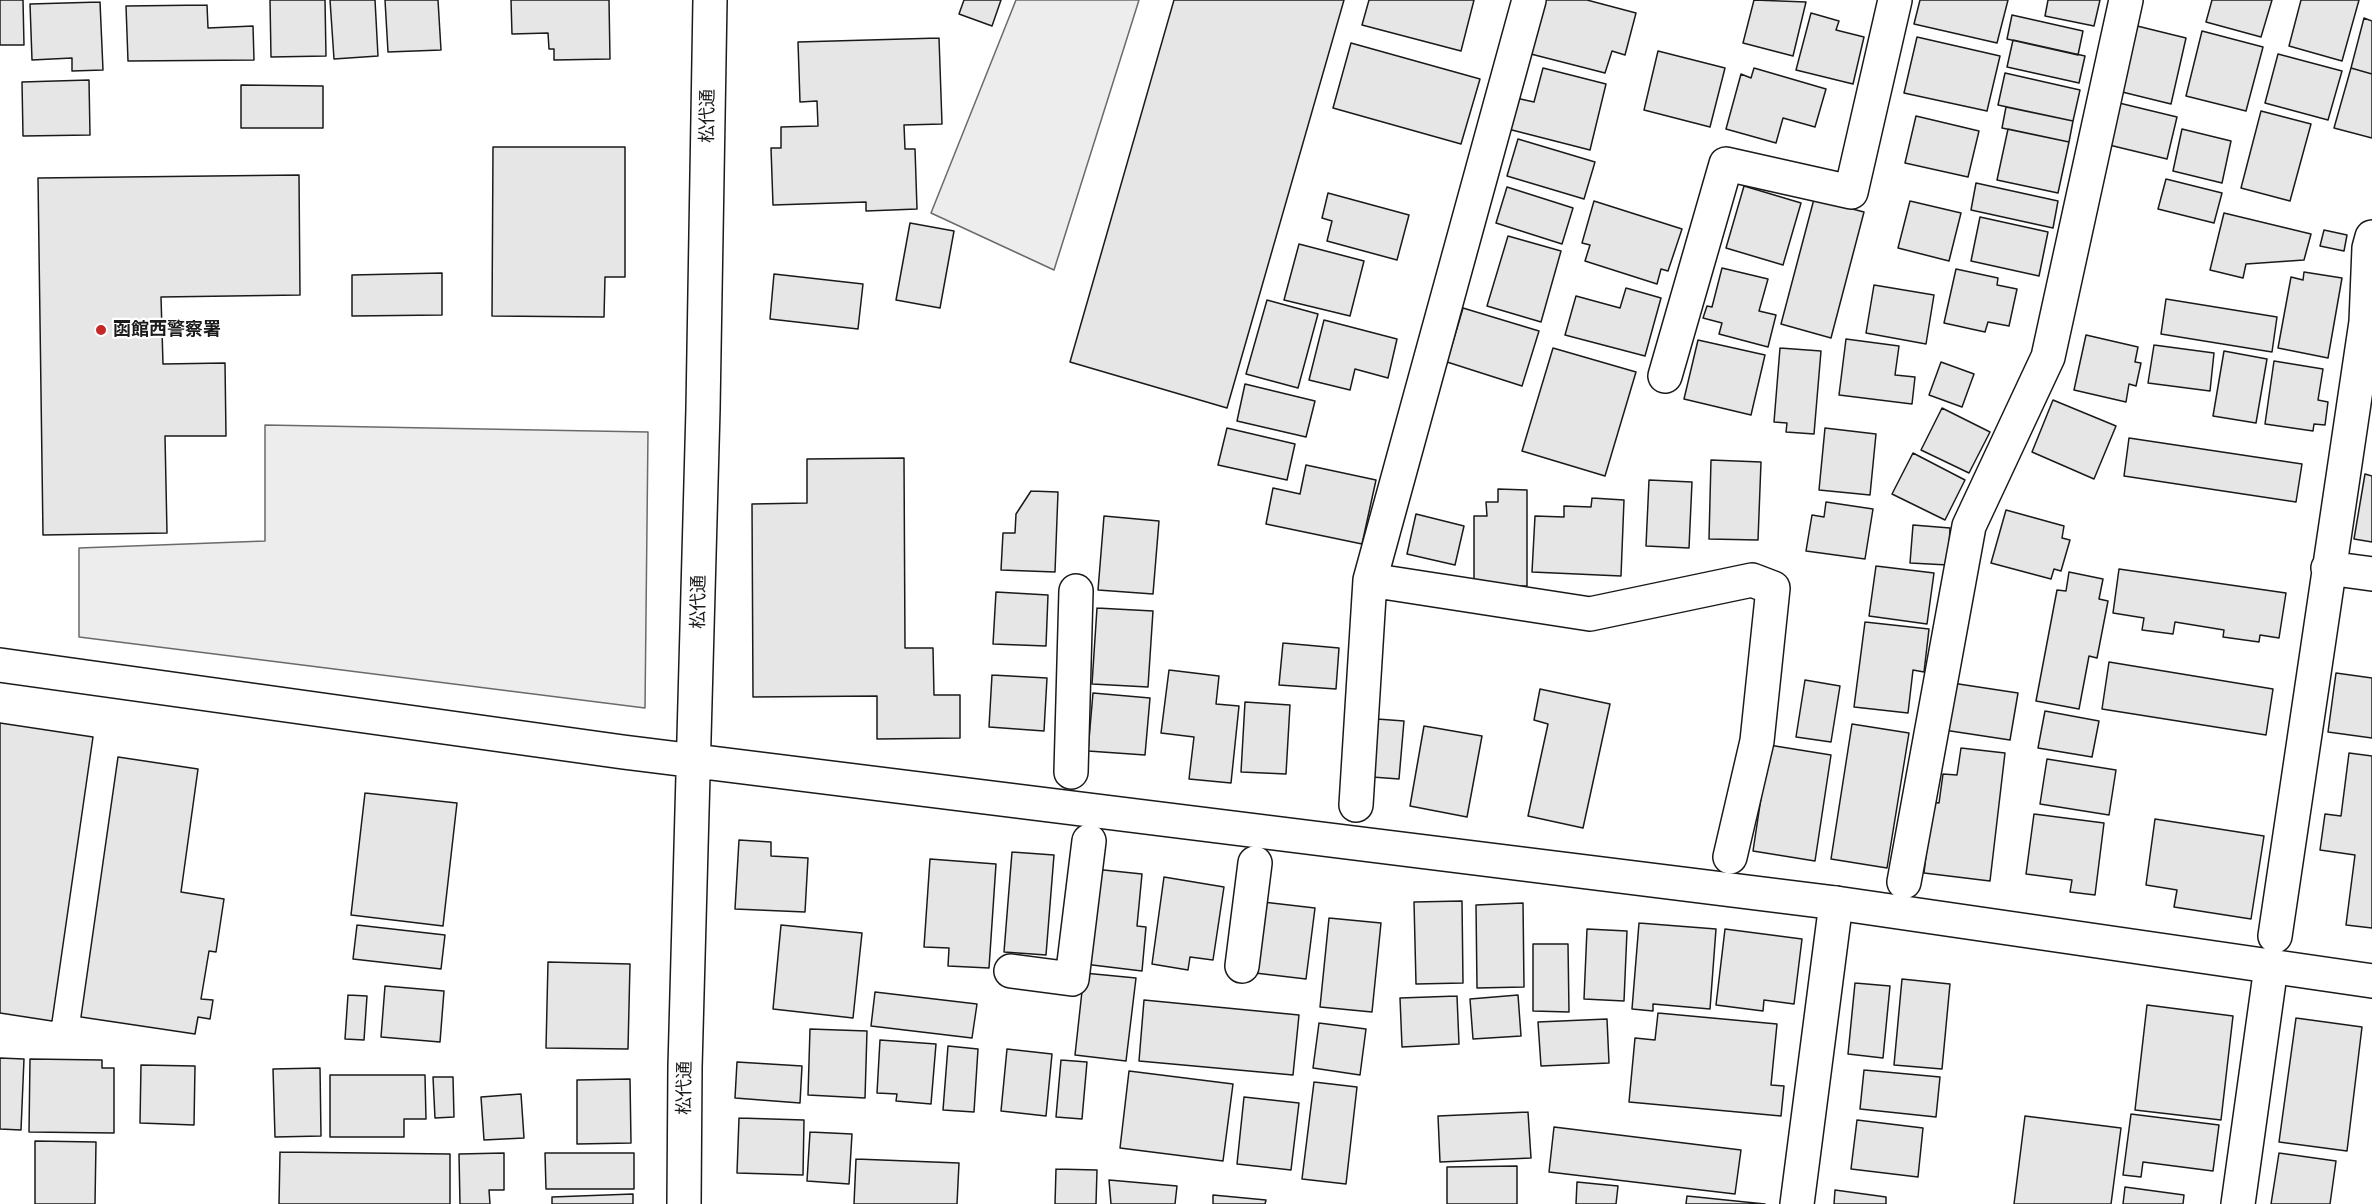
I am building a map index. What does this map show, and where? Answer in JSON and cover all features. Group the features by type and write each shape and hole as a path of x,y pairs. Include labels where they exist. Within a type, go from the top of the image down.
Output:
{"street":[{"name":"松代通","path":"684,1204 685,1067 694,760 710,0"},
{"path":"1356,805 1370,580 1529,0"},
{"path":"1665,376 1726,164 1851,192 1895,0"},
{"path":"1904,882 1970,526 2048,357 2126,0"},
{"path":"2238,1204 2328,568 2366,322 2369,248 2372,237"},
{"path":"2328,568 2372,574"},
{"path":"1370,580 1590,614 1752,580 1773,588 1757,741 1730,856"},
{"path":"1071,771 1076,591"},
{"path":"0,665 694,760 1836,903 2273,951 2372,981"},
{"path":"1011,971 1072,979 1089,841"},
{"path":"1242,966 1255,863"},
{"path":"1797,1204 1836,903"}],"shaded area":[{"path":"1016,0 1139,0 1054,270 931,213"},
{"path":"265,425 648,432 645,708 79,637 79,548 265,541"}],"building":[{"path":"0,0 23,0 24,45 0,45"},
{"path":"270,0 325,0 326,56 271,57"},
{"path":"330,0 375,0 378,56 334,59"},
{"path":"385,0 438,0 441,50 388,52"},
{"path":"511,0 609,0 610,59 554,60 554,49 549,49 548,33 512,34"},
{"path":"964,0 1001,0 992,26 959,14"},
{"path":"1174,0 1344,0 1227,408 1070,362"},
{"path":"1369,0 1474,0 1461,51 1362,25"},
{"path":"1541,0 1587,0 1636,13 1625,55 1612,51 1605,73 1527,53"},
{"path":"1754,0 1806,2 1793,56 1743,43"},
{"path":"1920,0 2008,0 1997,43 1914,24"},
{"path":"2048,0 2100,0 2094,26 2045,16"},
{"path":"2212,0 2272,0 2261,37 2206,22"},
{"path":"2301,0 2359,0 2342,61 2289,46"},
{"path":"100,2 103,70 72,71 72,58 32,60 30,4"},
{"path":"207,5 208,28 253,26 254,60 128,61 126,6"},
{"path":"1811,13 1839,21 1836,30 1864,37 1853,84 1796,70"},
{"path":"2012,15 2083,31 2078,55 2007,39"},
{"path":"2364,18 2372,21 2372,74 2351,68"},
{"path":"2129,24 2186,38 2171,104 2114,90"},
{"path":"2202,31 2263,47 2246,111 2186,96"},
{"path":"1917,37 2000,56 1987,111 1904,93"},
{"path":"939,38 942,124 904,125 905,149 915,149 917,209 866,211 866,202 773,205 771,148 781,148 781,127 818,126 817,101 800,102 798,42"},
{"path":"2013,40 2085,56 2079,83 2007,67"},
{"path":"1351,43 1480,79 1461,144 1333,108"},
{"path":"1658,51 1725,68 1710,127 1644,110"},
{"path":"2278,54 2342,71 2328,120 2265,103"},
{"path":"1543,68 1606,84 1590,150 1508,129 1516,98 1534,102"},
{"path":"1754,68 1826,89 1815,127 1783,118 1776,143 1726,129 1741,74 1751,78"},
{"path":"2351,68 2372,74 2372,138 2334,128"},
{"path":"2005,73 2080,90 2073,121 1998,105"},
{"path":"89,80 90,135 23,136 22,82"},
{"path":"241,85 323,86 323,128 241,128"},
{"path":"2115,102 2177,117 2167,159 2105,144"},
{"path":"2006,107 2073,121 2069,142 2002,128"},
{"path":"2261,111 2311,124 2290,201 2241,188"},
{"path":"1916,116 1979,131 1968,177 1905,163"},
{"path":"2008,129 2069,142 2058,193 1997,180"},
{"path":"2182,129 2231,141 2222,183 2173,171"},
{"path":"1518,139 1595,162 1584,199 1507,176"},
{"path":"493,147 625,147 625,277 605,277 604,317 492,316"},
{"name":"函館西警察署","path":"299,175 300,295 161,297 163,364 225,363 226,436 165,436 167,533 43,535 38,178"},
{"path":"2166,179 2222,193 2214,223 2158,209"},
{"path":"1976,183 2058,201 2053,228 1971,210"},
{"path":"1744,186 1801,203 1783,265 1726,248"},
{"path":"1507,187 1573,208 1562,244 1496,223"},
{"path":"1328,193 1409,215 1397,260 1327,241 1332,221 1322,218"},
{"path":"1814,199 1864,212 1831,338 1781,324"},
{"path":"1594,201 1682,229 1668,271 1661,269 1657,284 1585,261 1590,245 1582,243"},
{"path":"1910,201 1961,213 1949,261 1898,248"},
{"path":"2224,213 2311,234 2304,260 2246,264 2243,278 2210,270"},
{"path":"1980,217 2048,232 2039,276 1971,261"},
{"path":"910,223 954,231 940,308 896,300"},
{"path":"2324,230 2347,235 2344,251 2320,246"},
{"path":"1508,236 1561,251 1541,322 1487,306"},
{"path":"1299,244 1364,261 1350,316 1284,300"},
{"path":"1722,268 1768,279 1759,311 1776,315 1768,347 1719,334 1722,323 1703,318 1707,306 1712,307"},
{"path":"1956,269 1998,278 1997,285 2017,289 2009,326 1988,322 1985,332 1944,323"},
{"path":"2304,272 2342,278 2328,358 2278,348 2291,277 2303,280"},
{"path":"442,273 442,315 352,316 352,275"},
{"path":"774,274 863,284 858,329 770,319"},
{"path":"1874,285 1934,295 1926,344 1866,333"},
{"path":"1626,288 1661,298 1645,356 1565,335 1576,296 1620,308"},
{"path":"2166,299 2277,317 2272,352 2161,334"},
{"path":"1267,300 1318,314 1298,388 1246,374"},
{"path":"1463,308 1539,331 1522,386 1447,362"},
{"path":"1324,320 1397,339 1388,378 1355,369 1350,390 1309,380"},
{"path":"2086,335 2138,347 2135,362 2141,363 2136,386 2129,384 2126,402 2074,390"},
{"path":"1846,339 1899,346 1895,375 1915,377 1912,404 1839,395"},
{"path":"1698,340 1765,355 1751,415 1684,399"},
{"path":"2154,345 2214,353 2210,391 2148,383"},
{"path":"1553,348 1636,372 1605,476 1522,451"},
{"path":"1780,348 1821,351 1814,434 1786,432 1787,423 1774,422"},
{"path":"2224,351 2267,359 2256,423 2213,416"},
{"path":"2274,361 2323,369 2318,400 2328,402 2325,425 2314,424 2313,431 2265,424"},
{"path":"1941,362 1974,374 1962,407 1929,395"},
{"path":"1245,384 1315,401 1306,437 1237,421"},
{"path":"2053,400 2116,426 2094,479 2032,452"},
{"path":"1942,408 1990,432 1969,473 1921,450"},
{"path":"1227,428 1295,444 1287,480 1218,465"},
{"path":"1825,428 1876,434 1870,495 1819,490"},
{"path":"2129,438 2302,464 2296,502 2124,476"},
{"path":"1913,453 1965,480 1945,520 1892,494"},
{"path":"904,458 905,648 933,648 934,695 960,695 960,738 877,739 877,696 753,697 752,504 807,503 807,459"},
{"path":"1711,460 1761,462 1758,540 1709,539"},
{"path":"1306,465 1376,480 1362,544 1266,524 1273,488 1300,494"},
{"path":"2365,474 2372,476 2372,542 2354,539"},
{"path":"1649,480 1692,482 1689,548 1646,546"},
{"path":"1498,489 1527,490 1527,586 1474,586 1474,516 1487,516 1486,502 1498,502"},
{"path":"1031,491 1058,492 1055,572 1001,570 1003,533 1015,533 1016,514"},
{"path":"1592,498 1624,500 1621,576 1532,572 1535,516 1564,517 1564,506 1591,507"},
{"path":"1826,502 1873,509 1865,559 1806,551 1812,515 1824,517"},
{"path":"2006,510 2064,526 2062,538 2070,540 2061,571 2054,569 2051,579 1991,563"},
{"path":"1416,514 1464,526 1455,565 1407,554"},
{"path":"1104,516 1159,521 1153,594 1098,590"},
{"path":"1913,525 1950,528 1948,565 1910,563"},
{"path":"1876,566 1934,573 1927,624 1869,616"},
{"path":"2119,569 2286,593 2279,638 2260,635 2259,642 2223,637 2224,630 2175,622 2173,634 2142,630 2144,618 2113,613"},
{"path":"2069,572 2103,579 2099,599 2108,601 2097,658 2089,656 2079,709 2036,701 2057,590 2066,591"},
{"path":"996,592 1048,595 1046,646 993,644"},
{"path":"1097,608 1153,611 1148,687 1092,684"},
{"path":"1865,622 1929,629 1924,672 1913,670 1908,713 1854,707"},
{"path":"1283,643 1339,648 1336,689 1279,685"},
{"path":"2109,662 2273,689 2266,735 2102,709"},
{"path":"1169,670 1219,676 1216,704 1239,706 1231,783 1189,779 1194,737 1161,733"},
{"path":"2336,673 2372,678 2372,738 2328,732"},
{"path":"992,675 1047,678 1044,731 989,727"},
{"path":"1805,680 1840,686 1831,742 1796,737"},
{"path":"1952,683 2018,693 2010,740 1944,730"},
{"path":"1540,689 1610,704 1583,828 1528,816 1548,724 1534,720"},
{"path":"1093,693 1150,698 1145,755 1088,751"},
{"path":"1245,702 1290,705 1286,774 1241,772"},
{"path":"2045,711 2099,721 2092,757 2038,748"},
{"path":"1377,719 1404,721 1399,779 1372,777"},
{"path":"0,723 93,737 52,1021 0,1013"},
{"path":"1852,724 1909,733 1887,868 1831,859"},
{"path":"1424,726 1482,736 1467,817 1410,806"},
{"path":"1769,745 1831,755 1815,861 1753,851"},
{"path":"1961,748 2005,753 1990,881 1924,873 1932,802 1939,803 1943,774 1957,775"},
{"path":"2349,753 2372,756 2372,928 2346,925 2355,855 2320,850 2325,814 2341,816"},
{"path":"118,757 198,769 181,892 224,899 216,952 209,951 201,999 213,1000 210,1019 198,1017 195,1034 81,1017"},
{"path":"2047,759 2116,770 2109,815 2040,804"},
{"path":"365,793 457,803 443,926 351,915"},
{"path":"2034,814 2104,823 2095,895 2070,892 2072,880 2026,874"},
{"path":"2155,819 2264,836 2251,919 2174,907 2177,890 2146,885"},
{"path":"739,840 771,842 771,856 808,858 805,912 735,909"},
{"path":"1012,852 1054,855 1046,955 1004,952"},
{"path":"930,859 996,864 989,968 948,966 949,948 924,947"},
{"path":"1094,869 1142,874 1137,926 1146,927 1142,971 1084,964"},
{"path":"1164,877 1224,887 1213,960 1190,957 1188,970 1152,964"},
{"path":"1462,901 1463,983 1416,984 1414,902"},
{"path":"1263,902 1315,908 1306,979 1255,973"},
{"path":"1523,903 1524,987 1477,988 1476,905"},
{"path":"1329,918 1381,923 1372,1012 1320,1007"},
{"path":"1639,923 1716,929 1710,1009 1653,1004 1653,1011 1632,1009"},
{"path":"357,925 445,935 441,969 353,959"},
{"path":"781,925 862,933 853,1018 773,1009"},
{"path":"1587,929 1627,931 1624,1001 1584,999"},
{"path":"1725,929 1802,939 1794,1004 1764,1000 1763,1011 1716,1005"},
{"path":"1533,944 1568,944 1569,1012 1533,1011"},
{"path":"548,962 630,964 628,1049 546,1048"},
{"path":"1084,973 1136,978 1126,1061 1075,1055"},
{"path":"1902,979 1950,984 1942,1069 1894,1065"},
{"path":"1855,983 1890,986 1883,1058 1848,1054"},
{"path":"385,986 444,991 440,1042 381,1037"},
{"path":"875,992 977,1004 972,1038 871,1026"},
{"path":"348,995 367,996 364,1040 345,1039"},
{"path":"1518,995 1521,1036 1473,1039 1470,999"},
{"path":"1457,996 1459,1044 1402,1047 1400,998"},
{"path":"1144,1000 1299,1015 1293,1075 1139,1061"},
{"path":"2147,1005 2233,1016 2221,1120 2135,1110"},
{"path":"1658,1013 1777,1024 1771,1085 1784,1086 1781,1116 1629,1102 1635,1038 1655,1040"},
{"path":"2296,1018 2362,1027 2347,1151 2279,1142"},
{"path":"1607,1019 1609,1063 1541,1066 1538,1022"},
{"path":"1319,1023 1366,1029 1360,1075 1313,1068"},
{"path":"810,1029 867,1031 865,1098 808,1095"},
{"path":"880,1040 936,1044 931,1104 896,1101 897,1094 877,1093"},
{"path":"948,1046 978,1049 974,1112 943,1110"},
{"path":"1007,1049 1052,1054 1046,1116 1001,1111"},
{"path":"0,1058 24,1059 21,1130 0,1129"},
{"path":"30,1059 102,1060 102,1068 114,1068 114,1133 29,1132"},
{"path":"1061,1060 1087,1062 1082,1119 1056,1117"},
{"path":"737,1062 802,1066 800,1103 735,1098"},
{"path":"141,1065 195,1066 194,1125 140,1123"},
{"path":"320,1068 321,1136 275,1137 273,1069"},
{"path":"1864,1070 1940,1077 1936,1117 1860,1109"},
{"path":"1129,1071 1233,1084 1223,1161 1120,1148"},
{"path":"330,1075 425,1075 426,1119 404,1119 404,1137 330,1137"},
{"path":"433,1077 453,1077 454,1117 435,1118"},
{"path":"630,1079 631,1143 577,1144 577,1080"},
{"path":"1314,1082 1357,1087 1346,1184 1302,1179"},
{"path":"521,1094 524,1138 484,1140 481,1097"},
{"path":"1244,1097 1299,1103 1291,1170 1237,1164"},
{"path":"1528,1112 1531,1158 1440,1162 1438,1116"},
{"path":"2131,1114 2219,1125 2213,1171 2143,1162 2141,1177 2123,1175"},
{"path":"2025,1116 2121,1128 2111,1204 2014,1204"},
{"path":"739,1118 804,1120 803,1175 737,1173"},
{"path":"1857,1120 1923,1128 1918,1177 1851,1169"},
{"path":"1554,1127 1741,1150 1735,1194 1549,1172"},
{"path":"810,1132 852,1134 849,1184 807,1181"},
{"path":"35,1141 96,1142 95,1204 35,1204"},
{"path":"280,1152 450,1154 450,1204 279,1204"},
{"path":"504,1153 504,1190 489,1190 490,1204 460,1204 459,1154"},
{"path":"545,1153 634,1153 634,1189 546,1189"},
{"path":"2279,1153 2336,1161 2330,1204 2271,1204"},
{"path":"856,1159 959,1163 957,1204 854,1204"},
{"path":"1517,1166 1517,1204 1447,1204 1447,1167"},
{"path":"1056,1169 1097,1170 1096,1204 1055,1204"},
{"path":"1109,1180 1177,1186 1175,1204 1111,1204"},
{"path":"1577,1182 1618,1186 1616,1204 1576,1204"},
{"path":"2125,1187 2184,1195 2183,1204 2123,1204"},
{"path":"1835,1190 1886,1197 1886,1204 1834,1204"},
{"path":"633,1194 633,1204 552,1204 552,1197"},
{"path":"1213,1195 1266,1200 1265,1204 1213,1204"},
{"path":"1687,1196 1765,1204 1686,1204"}],"place":[{"name":"函館西警察署","path":"101,330"}]}
